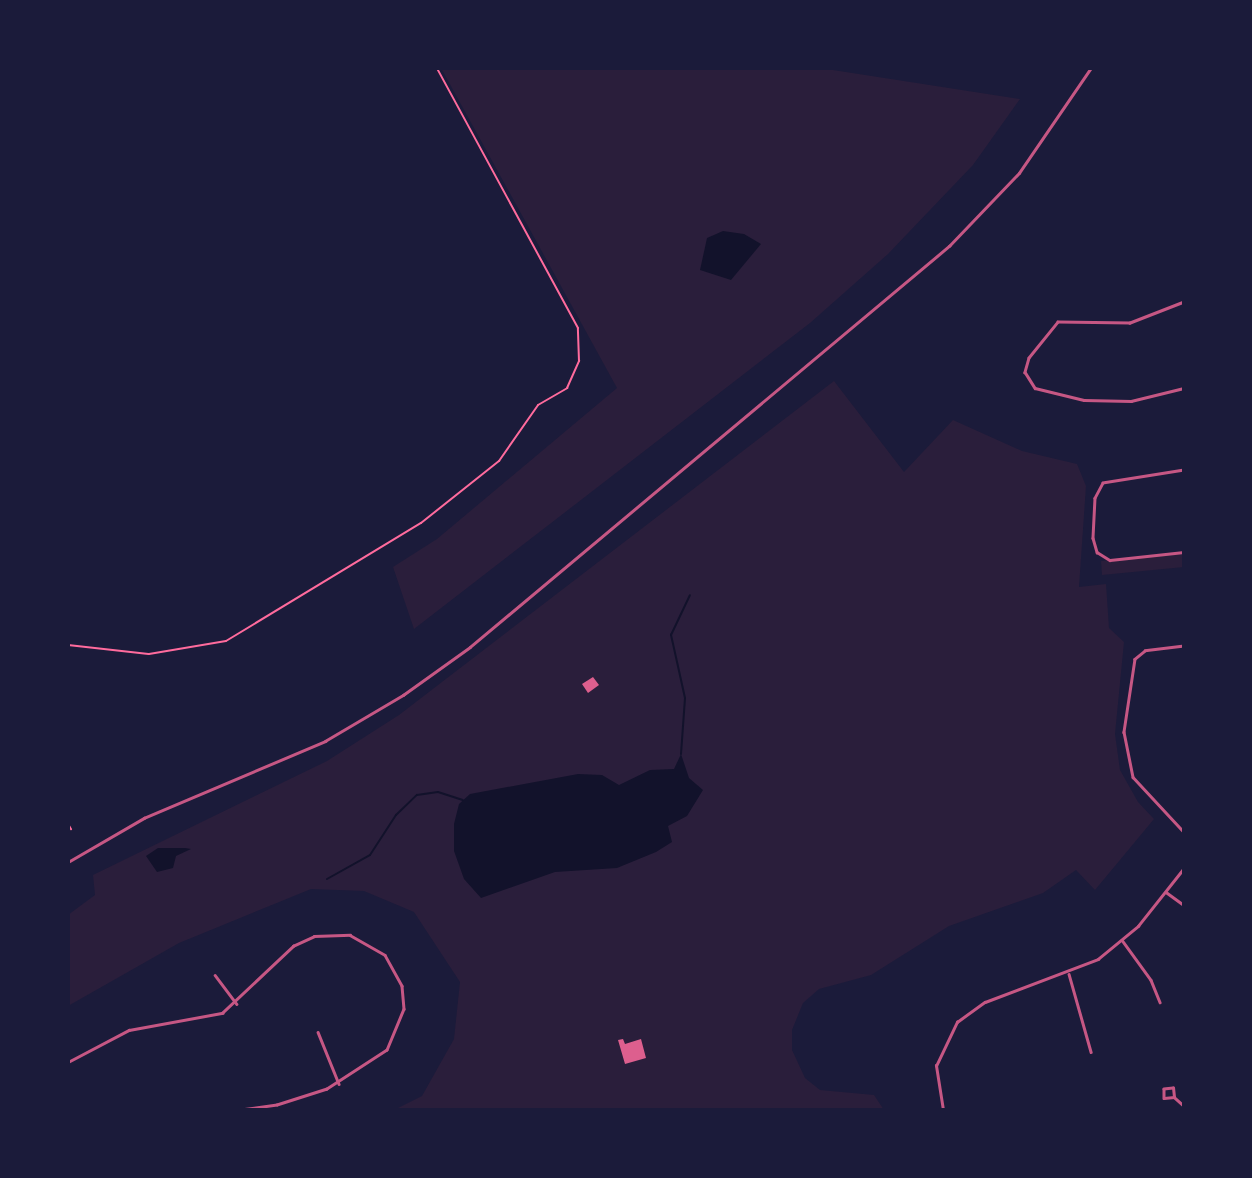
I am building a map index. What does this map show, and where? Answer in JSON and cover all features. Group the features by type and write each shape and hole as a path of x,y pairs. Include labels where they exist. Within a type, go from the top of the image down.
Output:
{"street":[{"path":"68,862 144,818 325,741 403,695 470,647 949,246 1019,173 1091,68"},
{"path":"1184,302 1130,323 1058,322 1029,358 1025,372 1035,388 1096,401 1131,401 1184,388"},
{"path":"1184,470 1103,483 1095,498 1093,538 1097,552 1110,560 1184,552"},
{"path":"1184,646 1145,651 1135,659 1125,746 1140,788 1184,832"},
{"path":"943,1110 936,1066 957,1021 985,1002 1069,974 1122,940 1184,868"},
{"path":"1166,891 1184,905"},
{"path":"68,1062 119,1034 211,1017 237,1004 284,955 314,936 350,935 379,949 390,961 402,986 402,1023 387,1050 339,1083 302,1099 243,1110"},
{"path":"1122,940 1151,980 1160,1002"},
{"path":"1069,974 1091,1052"},
{"path":"215,975 237,1004"},
{"path":"318,1032 339,1083"},
{"path":"1174,1097 1184,1106"}],"path":[{"path":"68,645 149,654 226,641 421,523 499,461 538,405 567,388 579,361 578,328 437,68"},
{"path":"68,766 68,802"},
{"path":"68,824 71,829"}],"shaded area":[{"path":"441,68 820,68 1020,99 973,165 888,254 810,323 414,629 393,567 437,539 617,388"},
{"path":"723,231 744,234 761,244 731,280 700,270 707,238"},
{"path":"834,381 904,472 953,420 1022,451 1077,464 1086,486 1079,587 1106,584 1109,628 1124,642 1115,734 1120,770 1138,802 1154,819 1095,890 1076,870 1043,893 949,926 871,975 819,989 803,1003 792,1030 792,1050 805,1078 820,1090 874,1095 884,1110 394,1110 422,1096 454,1039 460,982 414,912 364,891 311,889 179,943 68,1006 68,915 95,895 93,875 327,761 399,715"},
{"path":"1184,554 1184,567 1102,575 1101,561"},
{"path":"681,754 689,778 703,790 687,816 668,826 672,842 656,852 617,868 555,872 481,898 464,879 454,851 454,824 459,804 470,794 578,774 602,775 619,785 650,770 674,769"},
{"path":"158,848 191,849 176,856 173,868 157,872 146,856"}],"building":[{"path":"593,677 599,685 588,693 582,684"},
{"path":"623,1039 625,1044 641,1039 646,1058 625,1064 618,1040"}],"waterway":[{"path":"681,754 685,698 671,635 690,595"},
{"path":"327,879 370,855 396,815 417,795 438,792 463,800"}]}
